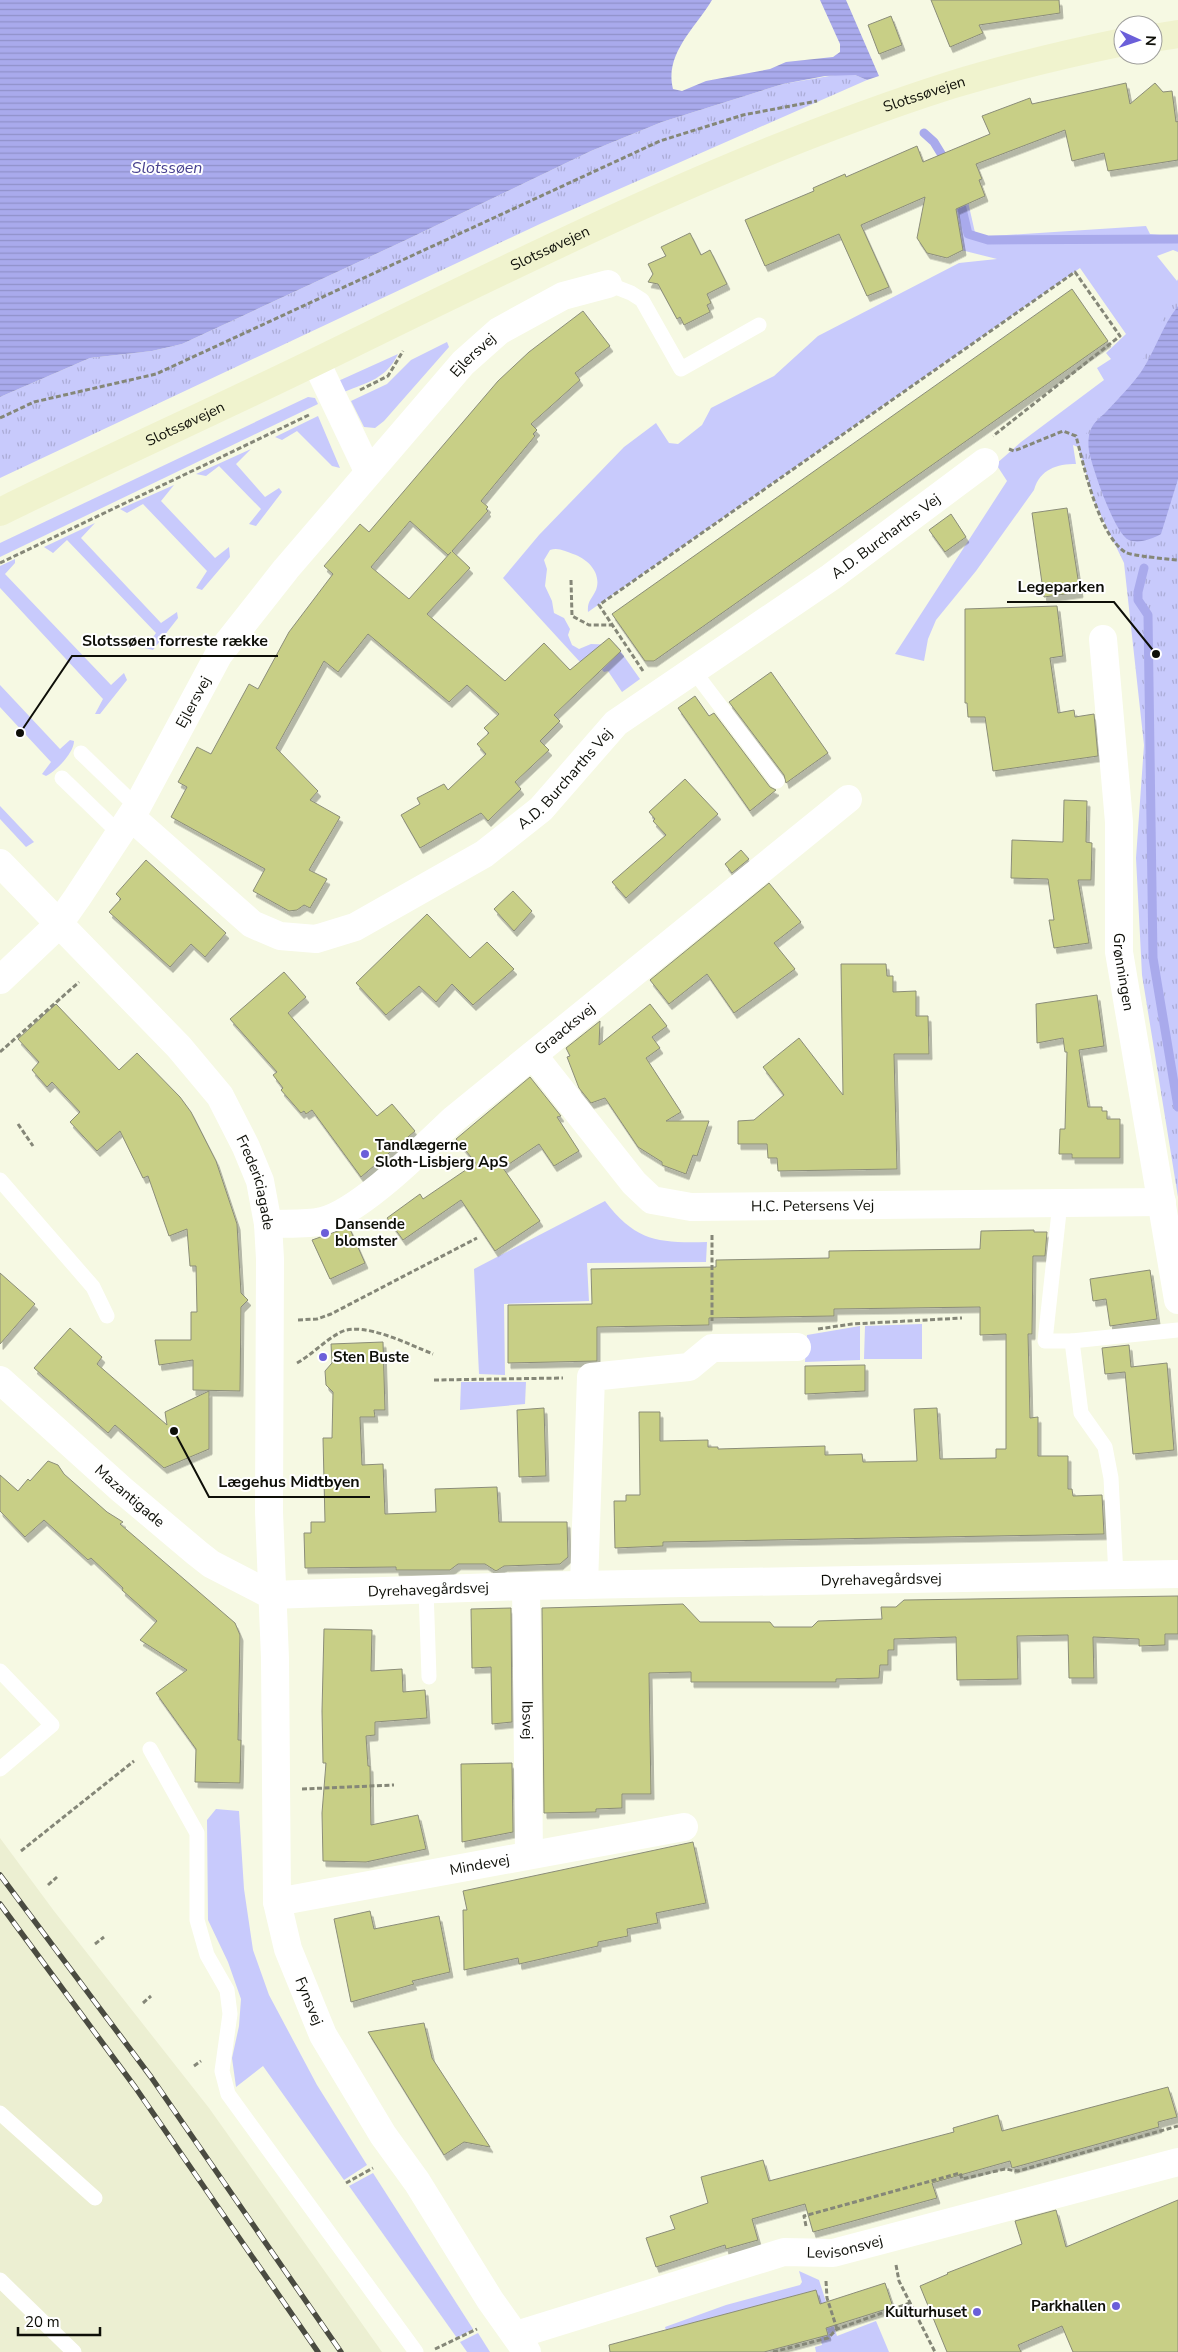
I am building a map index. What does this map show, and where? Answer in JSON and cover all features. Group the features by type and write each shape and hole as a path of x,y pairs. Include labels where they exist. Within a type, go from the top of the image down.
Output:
{"main road":[{"path":"1163,36 1178,34"},
{"name":"Slotssøvejen","path":"0,512 668,194 818,132 951,85 1051,57 1113,44"}],"street":[{"name":"Ejlersvej","path":"0,980 58,925 129,820 219,654 286,569 463,363 499,331 563,296 608,284"},
{"path":"316,362 368,472"},
{"name":"A.D. Burcharths Vej","path":"129,820 252,924 280,936 316,939 355,927 484,854 541,810 616,723 838,571 985,462"},
{"name":"Grønningen","path":"1103,639 1120,822 1119,952 1170,1200 1178,1300"},
{"name":"Graacksvej","path":"268,1224 321,1222 355,1204 534,1055 848,799"},
{"name":"Fredericiagade","path":"0,863 58,925 179,1047 220,1096 246,1147 260,1182 268,1224 272,1595"},
{"name":"H.C. Petersens Vej","path":"534,1055 634,1184 652,1200 691,1207 712,1207 1170,1200"},
{"path":"584,1585 591,1378 689,1367 712,1348 797,1347"},
{"name":"Mazantigade","path":"0,1380 121,1489 197,1553 211,1564 272,1595"},
{"name":"Dyrehavegårdsvej","path":"272,1595 526,1586 1178,1574"},
{"name":"Ibsvej","path":"526,1586 530,1855"},
{"name":"Fynsvej","path":"272,1595 275,1658 274,1790 277,1902 288,1949 323,2035 383,2134 521,2344"},
{"name":"Mindevej","path":"277,1902 684,1827"},
{"name":"Levisonsvej","path":"521,2344 784,2252 833,2253 1178,2162"}],"lane":[{"path":"608,284 631,293 642,300 681,369 759,325"},
{"path":"693,670 777,781"},
{"path":"81,753 129,820"},
{"path":"62,778 129,820"},
{"path":"0,1180 93,1287 107,1316"},
{"path":"1060,1203 1045,1341 1072,1341 1178,1330"},
{"path":"1072,1341 1081,1413 1105,1447 1112,1478 1116,1576"},
{"path":"426,1589 429,1677"},
{"path":"0,1671 52,1726 4,1765"},
{"path":"150,1749 196,1833 198,1920 207,1954 227,1990 230,2014 222,2071 228,2094 416,2352"},
{"path":"0,2113 95,2198"},
{"path":"0,2280 74,2352"}],"path":[{"path":"0,418 34,402 156,374 660,141 743,115 820,100"},
{"path":"659,694 599,605 1075,272 1120,336 978,448 985,462 1003,447 1014,452 1063,431 1068,431 1076,436 1093,499 1108,533 1125,552 1178,560"},
{"path":"0,563 388,376 402,356 414,314"},
{"path":"571,580 572,616 589,625 612,625"},
{"path":"0,1052 98,966"},
{"path":"18,1124 33,1146"},
{"path":"712,1207 712,1348"},
{"path":"270,1322 317,1319 331,1314 477,1238"},
{"path":"797,1347 802,1332 852,1324 962,1318"},
{"path":"270,1377 305,1358 343,1331 356,1329 370,1331 433,1354"},
{"path":"434,1380 591,1378"},
{"path":"21,1851 150,1749"},
{"path":"274,1790 394,1785"},
{"path":"48,1885 57,1877"},
{"path":"95,1944 104,1937"},
{"path":"143,2003 151,1996"},
{"path":"837,2329 827,2298 818,2253 804,2216 960,2173 962,2179 1005,2169 1018,2172 1178,2126"},
{"path":"891,2238 899,2281 935,2352"},
{"path":"773,2352 828,2338 837,2329 910,2303"},
{"path":"430,2352 476,2330 500,2314"}],"shaded area":[{"path":"0,1838 54,1911 209,2108 382,2352 0,2352"}],"green space":[{"path":"841,74 855,75 867,80 542,223 0,478 0,397 90,358 152,351 182,344 406,240 591,151 662,122 783,84"},
{"path":"966,193 976,237 1146,226 1150,234 1178,237 1178,252 1173,250 1157,256 1177,281 1178,279 1178,306 1140,372 1089,452 1073,445 1076,464 1062,465 1050,469 1040,477 1034,490 976,571 936,620 928,639 924,661 895,654 1007,481 996,464 1021,442 1104,380 1097,368 1111,359 1106,353 1126,334 1080,268 588,612 589,603 597,584 597,578 592,567 579,556 562,550 550,550 544,560 547,569 545,586 552,601 554,613 564,618 570,629 568,635 572,645 579,649 591,644 616,645 640,679 622,692 608,671 604,672 589,655 580,662 503,578 539,535 624,447 656,423 669,443 678,444 702,425 711,408 774,376 818,336 959,263 997,259 961,250 954,203"},
{"path":"1178,287 1178,1197 1142,975 1136,858 1144,745 1124,563 1095,503 1078,447 1089,429 1140,366"},
{"path":"447,342 449,347 384,421 375,428 364,427 351,401 387,384 411,360"},
{"path":"398,354 388,369 376,379 344,392 336,382"},
{"path":"308,397 315,398 318,404 0,557 0,543"},
{"path":"318,416 340,468 332,466 297,431 282,440 275,437"},
{"path":"251,449 236,464 265,497 279,488 282,492 256,526 249,524 261,509 219,466 206,476 196,474"},
{"path":"174,485 161,501 215,558 229,547 230,557 202,590 196,588 207,571 143,504 127,513 120,509"},
{"path":"95,523 81,538 161,623 177,612 178,618 153,650 145,648 156,633 67,540 53,553 44,547"},
{"path":"15,559 15,563 5,574 111,685 124,673 127,680 100,714 95,714 103,699 0,588 0,566"},
{"path":"0,685 60,749 70,740 74,741 71,751 64,761 46,776 42,774 51,762 0,707"},
{"path":"0,806 34,842 26,847 0,819"},
{"path":"605,1201 627,1225 650,1237 675,1242 707,1242 706,1262 587,1263 589,1301 504,1304 505,1375 479,1374 474,1269"},
{"path":"922,1324 922,1359 864,1359 865,1326"},
{"path":"860,1326 860,1360 805,1362 807,1335"},
{"path":"461,1382 526,1382 525,1404 460,1410"},
{"path":"216,1809 239,1811 244,1889 253,1950 269,1995 317,2085 367,2165 344,2180 263,2066 236,2087 232,2058 239,2026 241,1999 228,1962 208,1920 207,1820"},
{"path":"373,2173 473,2329 457,2338 349,2186"},
{"path":"799,2271 819,2280 837,2336 876,2321 889,2352 816,2352 815,2347 822,2345 820,2337 828,2335 816,2290 666,2330 665,2327 726,2305 800,2285 802,2282"},
{"path":"478,2333 490,2352 467,2352 460,2342"}],"water":[{"name":"Slotssøen","path":"0,0 712,0 683,42 673,64 671,76 673,89 682,91 706,81 770,69 786,62 833,57 840,52 840,44 820,0 846,0 879,76 867,80 855,75 825,76 783,84 662,122 591,151 406,240 182,344 152,351 90,358 0,397"},
{"path":"1178,306 1178,479 1161,534 1154,538 1133,541 1123,535 1105,500 1089,451 1089,434 1092,426 1124,393 1141,372 1167,322"}],"building":[{"path":"931,0 1059,0 1060,13 979,25 983,33 950,47"},
{"path":"891,16 902,45 879,54 868,25"},
{"path":"1126,83 1130,104 1155,83 1163,92 1172,91 1176,122 1178,121 1178,160 1108,171 1104,153 1072,161 1065,130 976,164 982,179 979,180 985,196 956,209 963,250 947,258 927,253 917,238 925,197 861,225 889,287 867,296 839,234 765,266 745,220 814,191 813,188 845,174 846,177 917,146 923,162 990,134 982,116 1030,98 1032,104"},
{"path":"690,233 701,255 710,250 727,284 707,294 711,303 707,305 710,312 684,325 680,317 677,319 658,284 648,282 653,274 648,264 666,256 661,247"},
{"path":"1072,289 1108,341 654,661 645,661 612,614"},
{"path":"583,311 610,346 575,373 580,380 531,424 537,430 533,434 535,436 481,501 488,507 486,509 488,511 452,551 470,568 427,614 505,681 544,643 570,670 609,638 621,651 554,715 560,721 540,741 549,750 515,782 521,789 488,821 481,813 420,848 401,815 420,804 417,798 444,784 448,790 486,754 477,744 489,733 484,728 499,714 467,685 449,702 368,634 338,672 324,661 276,748 318,791 310,800 340,817 309,870 327,879 310,908 304,905 297,910 289,911 253,891 265,869 171,817 187,787 178,782 197,747 211,754 249,684 258,689 289,632 333,574 324,566 360,524 369,532 498,381 529,352","holes":["410,521 448,555 451,552 409,599 371,567"]},
{"path":"1067,508 1080,592 1044,597 1032,513"},
{"path":"951,514 966,537 945,552 929,530"},
{"path":"1057,606 1063,656 1050,658 1058,713 1074,710 1075,717 1094,714 1098,756 993,771 985,717 968,717 967,703 965,703 965,609"},
{"path":"771,672 828,753 786,783 784,775 729,702"},
{"path":"695,696 709,716 714,713 770,787 776,790 750,811 678,708"},
{"path":"685,779 718,814 626,898 612,882 666,835 653,821 655,819 649,812"},
{"path":"1064,800 1087,801 1086,842 1092,843 1091,880 1078,880 1089,943 1054,948 1049,920 1054,920 1048,879 1011,878 1012,840 1063,842"},
{"path":"741,850 749,859 732,873 725,864"},
{"path":"146,860 226,933 205,957 191,944 170,967 109,912 121,899 116,894"},
{"path":"769,883 801,922 774,943 795,969 734,1013 707,974 669,1004 650,980"},
{"path":"513,891 532,911 514,931 494,909"},
{"path":"427,914 470,958 487,942 514,969 473,1005 452,984 436,1002 419,986 386,1015 356,983"},
{"path":"841,964 886,964 887,976 893,976 893,992 916,991 916,1016 928,1016 929,1054 894,1054 897,1169 778,1171 777,1158 768,1158 767,1144 738,1144 738,1121 754,1120 784,1095 763,1067 799,1038 843,1095"},
{"path":"284,972 306,997 288,1013 377,1116 392,1104 415,1131 361,1177 312,1110 306,1114 304,1111 301,1113 281,1090 283,1088 273,1075 277,1072 230,1019"},
{"path":"1097,995 1104,1046 1079,1050 1088,1107 1102,1107 1102,1111 1107,1111 1107,1119 1120,1119 1120,1158 1072,1158 1072,1154 1059,1154 1060,1129 1065,1129 1067,1052 1065,1052 1063,1038 1037,1043 1036,1004"},
{"path":"56,1004 119,1070 137,1053 180,1097 191,1112 216,1161 237,1224 241,1293 248,1300 241,1307 240,1391 193,1390 193,1360 159,1365 155,1340 191,1340 191,1312 197,1312 196,1266 190,1266 187,1229 169,1236 148,1176 143,1178 120,1131 97,1151 70,1122 80,1112 52,1082 47,1087 32,1070 39,1062 18,1039"},
{"path":"650,1004 667,1026 652,1037 660,1048 646,1058 681,1112 666,1121 709,1121 697,1156 693,1155 686,1174 662,1165 662,1162 638,1147 605,1098 591,1103 579,1088 567,1057 570,1056 566,1048 600,1021 599,1045"},
{"path":"530,1077 561,1116 557,1117 579,1151 554,1166 539,1144 503,1168 540,1221 495,1251 461,1200 403,1240 387,1218 420,1194 423,1199 476,1163 456,1139"},
{"path":"349,1227 365,1263 330,1279 312,1240"},
{"path":"1034,1230 1034,1232 1047,1232 1045,1256 1033,1256 1032,1334 1028,1334 1030,1418 1038,1417 1038,1456 1068,1456 1068,1489 1072,1489 1073,1496 1102,1495 1104,1534 663,1542 663,1546 615,1548 614,1501 626,1501 626,1495 640,1495 639,1412 660,1412 660,1441 708,1440 708,1447 718,1447 718,1449 825,1446 825,1455 862,1454 863,1462 917,1461 914,1409 937,1408 940,1459 996,1458 996,1449 1006,1449 1006,1334 980,1335 980,1307 834,1309 834,1316 709,1318 709,1325 597,1327 597,1361 508,1363 508,1305 592,1304 591,1269 716,1267 716,1260 829,1258 829,1251 980,1249 981,1231"},
{"path":"1150,1270 1157,1319 1110,1326 1106,1299 1093,1301 1090,1279"},
{"path":"0,1273 35,1304 0,1344"},
{"path":"70,1328 102,1357 97,1364 167,1425 165,1412 209,1391 209,1449 164,1468 115,1425 108,1433 34,1368"},
{"path":"383,1342 385,1410 374,1410 375,1417 360,1417 362,1465 383,1464 385,1514 436,1512 435,1489 497,1487 499,1522 567,1522 568,1557 560,1564 504,1566 496,1571 485,1564 458,1564 450,1570 396,1570 396,1567 305,1568 304,1533 311,1533 311,1522 325,1522 323,1438 332,1438 333,1392 326,1385 325,1371 332,1363 331,1344"},
{"path":"1129,1345 1131,1367 1167,1363 1174,1450 1133,1454 1125,1372 1105,1374 1102,1348"},
{"path":"865,1365 865,1391 805,1394 805,1366"},
{"path":"544,1408 546,1476 519,1477 517,1410"},
{"path":"48,1461 58,1465 64,1474 107,1512 123,1522 120,1524 235,1623 240,1635 238,1740 241,1740 240,1783 195,1782 196,1749 156,1693 187,1670 140,1640 157,1621 122,1590 123,1588 91,1558 88,1560 44,1520 25,1537 0,1511 0,1475 18,1491"},
{"path":"1178,1596 1178,1634 1165,1634 1165,1645 1139,1646 1139,1639 1093,1637 1094,1678 1069,1678 1068,1635 1017,1636 1018,1679 957,1680 956,1637 894,1639 894,1650 888,1650 888,1665 880,1665 879,1678 836,1679 836,1682 691,1682 691,1672 649,1673 651,1794 622,1794 622,1808 596,1809 596,1812 544,1813 542,1608 683,1604 700,1622 770,1622 774,1627 812,1627 818,1621 882,1619 881,1607 896,1607 904,1600"},
{"path":"511,1608 512,1722 492,1724 491,1667 472,1668 471,1609"},
{"path":"324,1629 372,1630 371,1671 402,1669 403,1692 425,1690 427,1718 375,1722 375,1735 366,1736 368,1766 370,1766 371,1825 418,1815 426,1849 366,1862 323,1861 322,1813 326,1763 323,1763 322,1711"},
{"path":"512,1763 513,1832 462,1842 461,1764"},
{"path":"693,1842 706,1903 656,1913 658,1923 627,1929 628,1936 598,1942 598,1946 519,1964 518,1958 464,1970 463,1910 467,1910 463,1891"},
{"path":"370,1911 374,1929 439,1916 450,1972 412,1981 414,1984 351,2002 334,1919"},
{"path":"424,2023 432,2058 490,2147 464,2142 444,2155 368,2032"},
{"path":"1168,2087 1177,2117 1158,2122 1159,2127 1012,2168 1010,2161 932,2183 937,2198 813,2232 805,2204 752,2219 758,2240 726,2249 725,2245 656,2267 646,2238 675,2229 670,2216 708,2203 701,2177 763,2160 769,2181 954,2132 953,2128 998,2115 1002,2131"},
{"path":"1178,2200 1178,2352 1073,2352 1062,2326 1018,2345 1021,2352 947,2352 920,2286 947,2273 1022,2244 1015,2221 1056,2210 1066,2247"},
{"path":"885,2283 893,2307 826,2328 828,2335 764,2352 610,2352 609,2345 816,2290 820,2304"}],"waterway":[{"path":"924,133 934,142 948,165"},
{"path":"959,196 968,234 988,240 1178,239"},
{"path":"1144,568 1138,600 1148,615 1153,958 1178,1107"}],"railway":[{"path":"0,1875 151,2077 341,2352"},
{"path":"0,1904 135,2087 318,2352"}],"place":[{"name":"Legeparken","path":"1156,654"},
{"name":"Slotssøen forreste række","path":"20,733"},
{"name":"Tandlægerne Sloth-Lisbjerg ApS","path":"365,1154"},
{"name":"Dansende blomster","path":"325,1233"},
{"name":"Sten Buste","path":"323,1357"},
{"name":"Lægehus Midtbyen","path":"174,1431"},
{"name":"Parkhallen","path":"1116,2306"},
{"name":"Kulturhuset","path":"977,2312"}]}
